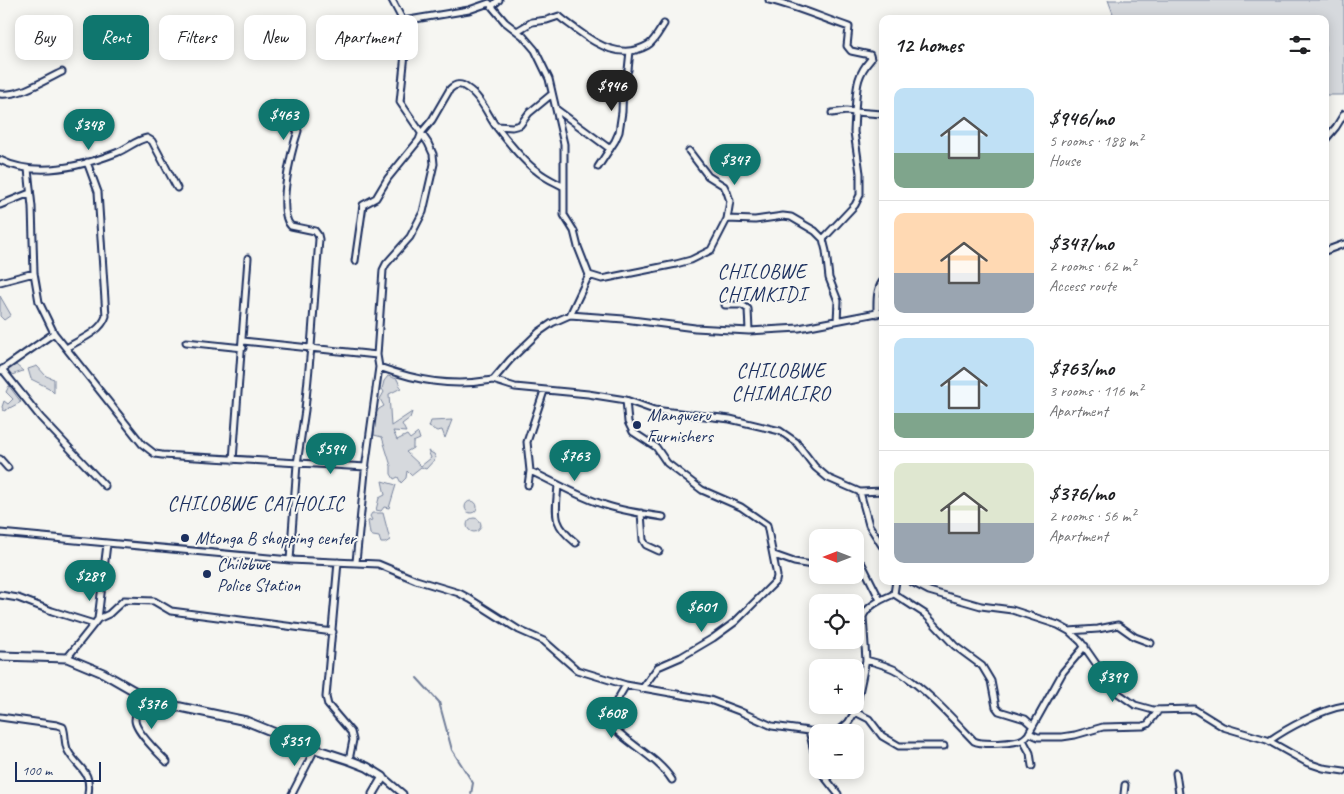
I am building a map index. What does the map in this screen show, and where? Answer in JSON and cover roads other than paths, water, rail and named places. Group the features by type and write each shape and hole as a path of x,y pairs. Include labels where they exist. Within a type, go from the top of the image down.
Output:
{"street":[{"path":"392,0 400,15"},
{"path":"492,6 499,0"},
{"path":"769,0 785,3 849,27 847,46 850,51 870,55 871,59 862,69 858,80 854,132 860,173 860,195 855,205 823,238"},
{"path":"418,18 469,10 489,2 508,26 523,36 535,50 549,79 564,144 564,218 574,231 589,275 570,315"},
{"path":"517,31 532,22 559,16 604,48 630,52 649,45 664,24"},
{"path":"598,167 619,132 623,81 628,70 630,52"},
{"path":"356,562 379,367 377,354 384,267 410,237 423,212 434,164 433,154 422,132 400,102 404,60"},
{"path":"0,94 20,91 62,72"},
{"path":"355,261 363,205 376,198 388,178 419,140 422,132 432,120 450,89 457,85 466,87 472,92 496,126 537,172 564,187"},
{"path":"496,126 512,127 520,125 530,113 552,94"},
{"path":"274,104 281,116 298,131 290,157 287,176 286,211 288,223 294,228 315,231 318,235 311,347 305,410 297,464 290,560"},
{"path":"556,109 610,149"},
{"path":"832,113 846,111 879,114"},
{"path":"1329,135 1344,114"},
{"path":"0,160 28,169 56,168 87,162 117,153 147,138 152,141 177,188"},
{"path":"589,275 602,278 676,264 691,260 711,250 727,219 730,201 724,186 708,176 690,151"},
{"path":"66,348 99,328 104,323 106,316 98,192 87,162"},
{"path":"28,169 34,273 39,302 54,333 142,444 155,454 162,455 366,468"},
{"path":"0,205 30,193"},
{"path":"727,219 755,220 772,217 791,217 823,238 829,278 838,301 837,321"},
{"path":"1329,250 1344,244"},
{"path":"233,460 243,348 248,258"},
{"path":"0,282 34,273"},
{"path":"879,291 879,304"},
{"path":"725,305 742,305 748,309 749,331"},
{"path":"493,380 538,332 570,315 624,319 695,328 749,331 799,328 879,313"},
{"path":"54,333 1,370 41,418 104,486"},
{"path":"243,340 377,354"},
{"path":"186,342 243,348"},
{"path":"379,367 407,377 432,381 469,384 493,380 515,387 588,394 626,400 654,410 730,420 780,431 796,442 815,467 828,478 860,492 879,491"},
{"path":"528,485 530,471 527,442 544,391"},
{"path":"626,400 628,422 633,432 656,447 667,463 702,490 741,507 767,525 777,576 776,581 735,622 714,638 681,657 658,667 642,689"},
{"path":"0,459 8,468"},
{"path":"530,471 605,505 641,514 663,517"},
{"path":"558,485 557,520 564,533 576,543"},
{"path":"860,492 869,525 879,541"},
{"path":"641,514 643,540 646,545 659,551"},
{"path":"0,533 290,560 378,564 416,580 459,593 519,630 544,641 574,669 626,686 710,700 772,726 809,731"},
{"path":"96,621 107,544"},
{"path":"774,555 794,562 809,564"},
{"path":"338,562 326,697 328,705 353,736 349,760"},
{"path":"864,568 880,600"},
{"path":"894,594 895,585"},
{"path":"918,585 929,591 975,604 1015,610 1024,615 1058,625 1069,631 1084,646 1118,694 1135,706 1159,710 1194,709 1223,727 1269,741 1316,766 1344,771"},
{"path":"864,669 866,660 863,617 880,600 894,594"},
{"path":"894,594 931,619 954,646 982,666 991,681 996,707 999,711 1025,719 1033,726"},
{"path":"0,595 18,598 52,611 96,621"},
{"path":"67,658 96,621 109,614 124,600 154,601 171,611 332,632"},
{"path":"1069,631 1098,629 1118,625 1135,637 1151,643"},
{"path":"866,660 894,669 910,680 976,743 984,744 1022,740 1029,733 1064,672 1084,646"},
{"path":"0,656 67,658 103,673 143,697 163,704 246,721 315,749 367,767 383,777 403,794"},
{"path":"626,686 607,720 663,768 672,780"},
{"path":"143,697 135,717 136,725 167,762"},
{"path":"1269,741 1280,732 1337,707 1344,706"},
{"path":"1029,733 1038,737 1062,737 1075,735 1098,727 1143,726 1148,724 1159,710"},
{"path":"859,714 866,717 882,736 899,746 944,746"},
{"path":"0,717 63,727 69,752 87,774 89,780 88,794"},
{"path":"1022,740 1030,753 1032,766"},
{"path":"292,794 315,749"},
{"path":"1176,773 1179,794"},
{"path":"373,794 383,777"},
{"path":"826,779 838,794"},
{"path":"1124,794 1125,785"}],"waterway":[{"path":"417,678 439,702 452,750 473,783 471,794"}],"place":[{"name":"Mangweru Furnishers","path":"637,425"},
{"name":"Mtonga B shopping center","path":"185,538"},
{"name":"Chilobwe Police Station","path":"207,574"}],"district":[{"name":"CHILOBWE CHIMKIDI","path":"762,282"},
{"name":"CHILOBWE CHIMALIRO","path":"781,382"},
{"name":"CHILOBWE CATHOLIC","path":"256,503"}]}
